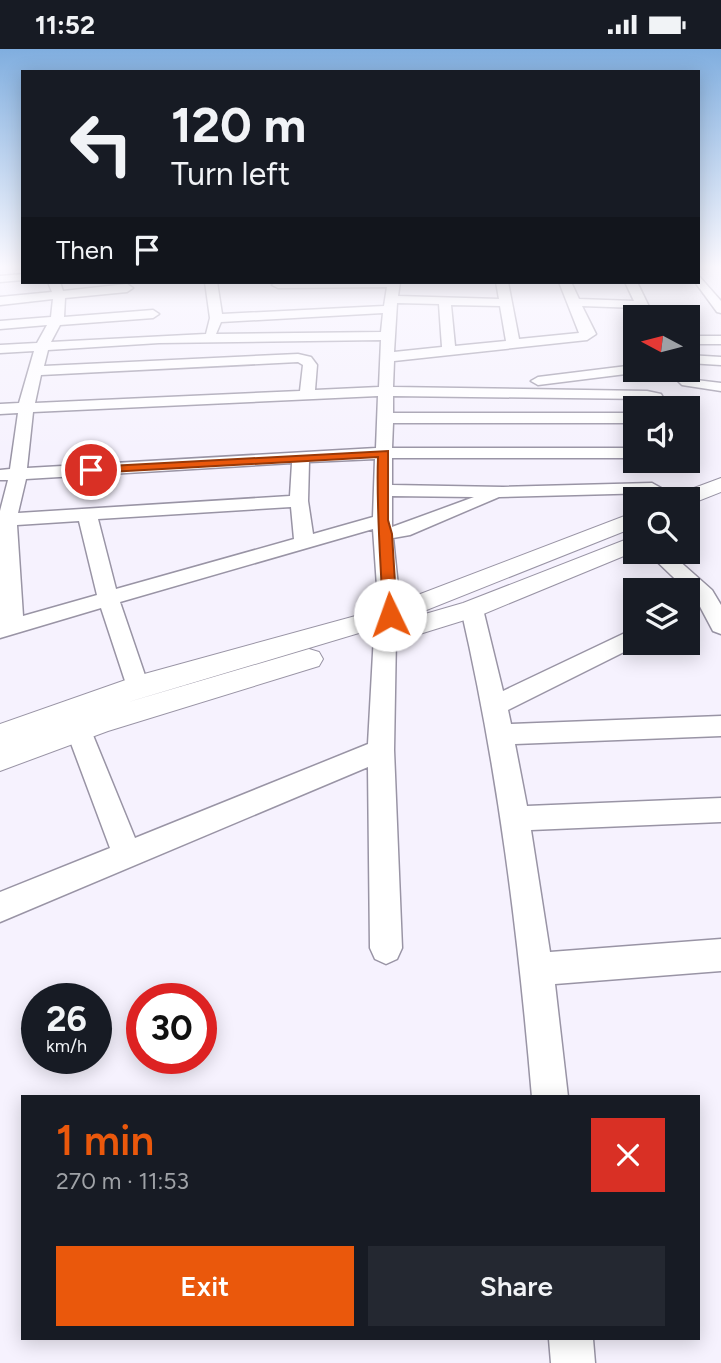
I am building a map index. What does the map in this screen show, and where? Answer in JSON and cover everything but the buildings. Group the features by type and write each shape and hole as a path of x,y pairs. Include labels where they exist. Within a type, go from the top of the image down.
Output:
{"main road":[{"path":"700,493 721,484"},
{"path":"700,515 721,505"},
{"path":"0,758 388,625 623,524"},
{"path":"0,736 137,687 388,625 472,609 623,548"}],"street":[{"path":"53,329 42,345 26,407 18,474 4,520 6,628 304,542 384,527 403,531 503,492"},
{"path":"157,329 159,339"},
{"path":"207,361 213,329"},
{"path":"339,337 340,329"},
{"path":"386,948 381,750 388,625 384,453 388,329"},
{"path":"447,329 449,352"},
{"path":"510,329 513,344"},
{"path":"388,357 587,336 589,329"},
{"path":"0,349 159,339 388,336"},
{"path":"700,340 721,340"},
{"path":"37,372 207,361 306,360 310,365 307,395"},
{"path":"700,360 721,361"},
{"path":"468,392 623,371"},
{"path":"685,382 721,387"},
{"path":"0,409 387,391 652,396"},
{"path":"386,418 623,423"},
{"path":"0,475 384,453 623,453"},
{"path":"301,458 299,502 304,542"},
{"path":"384,490 623,493"},
{"path":"4,520 299,502"},
{"path":"87,515 107,597 137,687"},
{"path":"672,564 712,597 721,626"},
{"path":"472,609 496,705 515,819 538,969 550,1095"},
{"path":"496,705 623,644"},
{"path":"501,734 721,726"},
{"path":"79,730 127,854"},
{"path":"0,907 381,750"},
{"path":"515,819 721,810"},
{"path":"538,969 721,954"},
{"path":"571,1340 573,1363"}],"route":[{"path":"91,470 384,453 382,520 386,534 390,615"}]}
